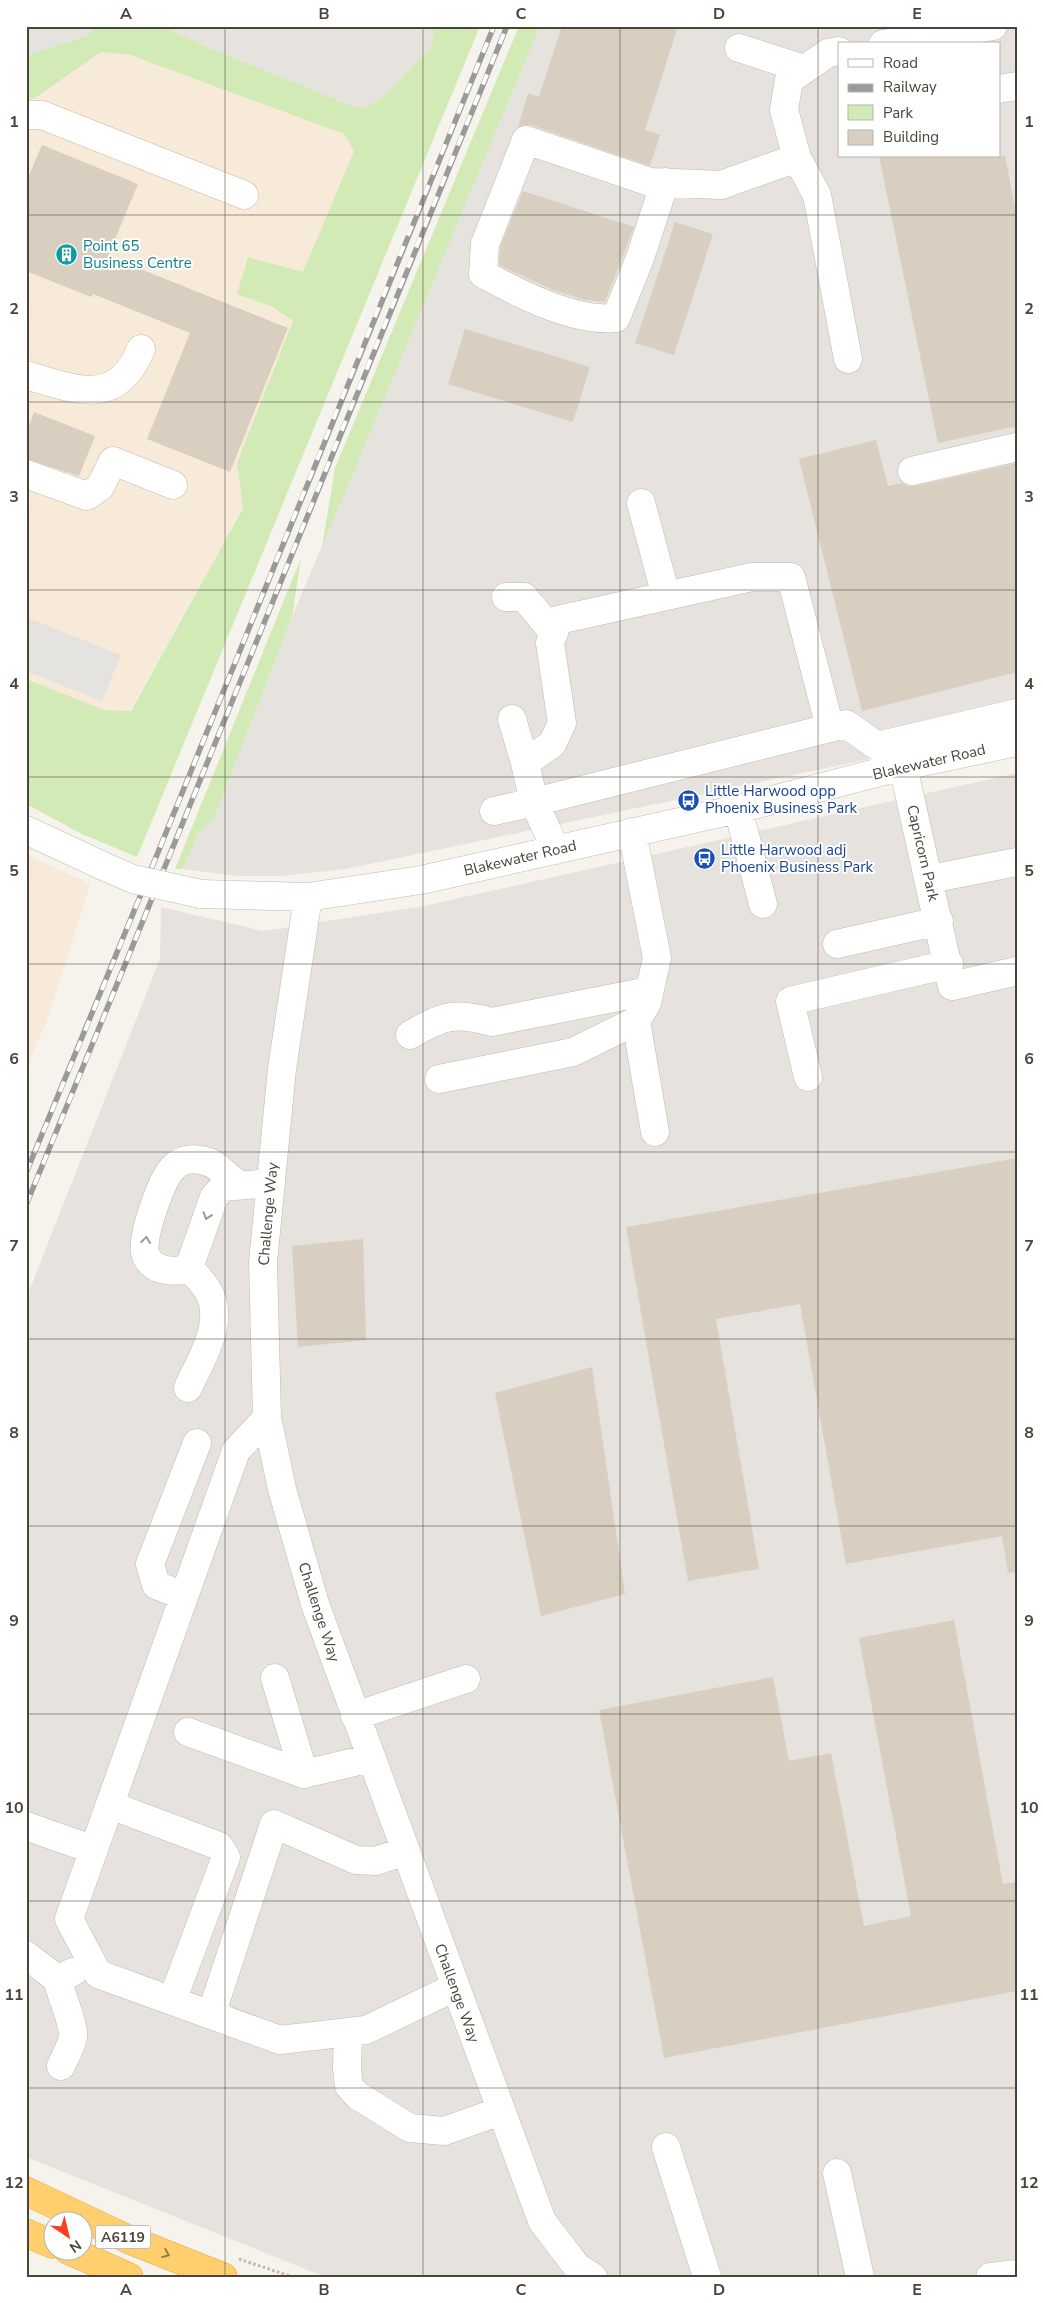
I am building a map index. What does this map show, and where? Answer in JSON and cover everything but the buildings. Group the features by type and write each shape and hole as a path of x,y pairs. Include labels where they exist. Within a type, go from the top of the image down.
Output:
{"highway":[{"name":"A6119","path":"26,2191 130,2240 223,2277"},
{"path":"26,2233 42,2240"},
{"name":"A6119","path":"91,2260 129,2277"}],"street":[{"path":"896,42 993,26"},
{"path":"739,48 804,70"},
{"path":"838,51 828,53 789,80 784,110 797,158 817,195 848,359"},
{"path":"1000,89 1017,86"},
{"path":"26,115 42,115 244,195"},
{"path":"665,182 640,258 616,318 602,319 556,307 512,290 483,274 485,244 526,140 650,182 665,182 722,185 797,158"},
{"path":"26,375 82,391 106,388 122,379 136,361 142,349"},
{"path":"912,471 1017,446"},
{"path":"26,474 86,496 100,487 113,461 174,485"},
{"path":"641,503 666,596"},
{"path":"525,763 552,744 562,723 550,643 558,620 752,576 791,577 830,728"},
{"path":"506,597 524,598 554,633"},
{"path":"494,811 846,724 877,746 1017,713"},
{"path":"512,719 534,802 556,850"},
{"name":"Blakewater Road","path":"26,830 132,879 201,894 308,897 421,880 738,809 903,766 1017,742"},
{"name":"Capricorn Park","path":"903,766 944,941 952,986 1017,971"},
{"path":"738,809 764,904"},
{"path":"440,1079 573,1052 636,1021 647,1003 656,958 632,832"},
{"path":"930,879 1017,862"},
{"name":"Challenge Way","path":"308,897 282,1069 263,1262 268,1418 282,1489 314,1604 542,2221 577,2267 594,2277"},
{"path":"837,944 944,941"},
{"path":"808,1077 790,1000 944,941"},
{"path":"410,1035 430,1023 451,1016 468,1016 492,1022 649,991"},
{"path":"636,1021 654,1132"},
{"path":"190,1268 180,1271 166,1271 151,1263 145,1252 149,1222 160,1190 172,1169 186,1159 202,1160 215,1164 238,1184"},
{"path":"190,1268 214,1197 223,1187 238,1184 271,1183"},
{"path":"188,1388 213,1328 215,1310 208,1290 190,1268"},
{"path":"268,1418 236,1451 69,1919 98,1974 280,2040 366,2030 455,1987"},
{"path":"184,1596 156,1585 150,1564 197,1443"},
{"path":"275,1678 304,1774"},
{"path":"355,1716 466,1680"},
{"path":"188,1732 304,1774 371,1758"},
{"path":"110,1805 219,1846 226,1857 172,2001"},
{"path":"211,2015 274,1824 356,1860 376,1862 405,1851"},
{"path":"26,1826 94,1850"},
{"path":"26,1955 57,1979 61,1997 71,2020 73,2035 61,2066"},
{"path":"57,1979 90,1960"},
{"path":"348,2032 347,2068 350,2086 358,2096 410,2128 444,2131 501,2111"},
{"path":"666,2147 707,2277"},
{"path":"837,2173 860,2277"},
{"path":"990,2277 1017,2274"}],"shaded area":[{"path":"26,26 95,26 89,36 26,56"},
{"path":"162,26 424,26 435,33 429,50 385,95 365,108 352,106 209,48"},
{"path":"540,26 1017,26 1017,728 346,869 281,876 236,876 183,869 198,834 215,816 292,617"},
{"path":"687,26 792,26 788,42 686,30"},
{"path":"101,52 130,55 344,134 354,151 303,272 248,257 243,273 303,298 237,463 243,507 130,711 104,710 26,679 26,101 35,98"},
{"path":"26,617 121,655 102,701 26,671"},
{"path":"1017,773 1017,2277 325,2277 26,2157 26,1299 160,959 161,907 263,931 424,906"},
{"path":"26,854 90,884 49,1016 26,1069"}],"green space":[{"path":"95,26 162,26 209,48 352,106 365,108 385,95 429,50 435,33 424,26 480,26 137,857 82,834 26,804 26,679 104,710 131,711 243,508 237,463 293,321 273,307 237,294 248,257 303,272 354,151 344,134 130,55 101,52 35,98 26,101 26,56 88,36"},
{"path":"519,26 540,26 322,547 335,468"},
{"path":"301,558 292,617 215,816 198,834 183,869 175,869"}],"railway":[{"path":"26,1173 494,26"},
{"path":"26,1205 507,26"}],"place":[{"name":"Point 65 Business Centre","path":"67,255"},
{"name":"Little Harwood opp Phoenix Business Park","path":"689,800"},
{"name":"Little Harwood adj Phoenix Business Park","path":"705,859"}]}
